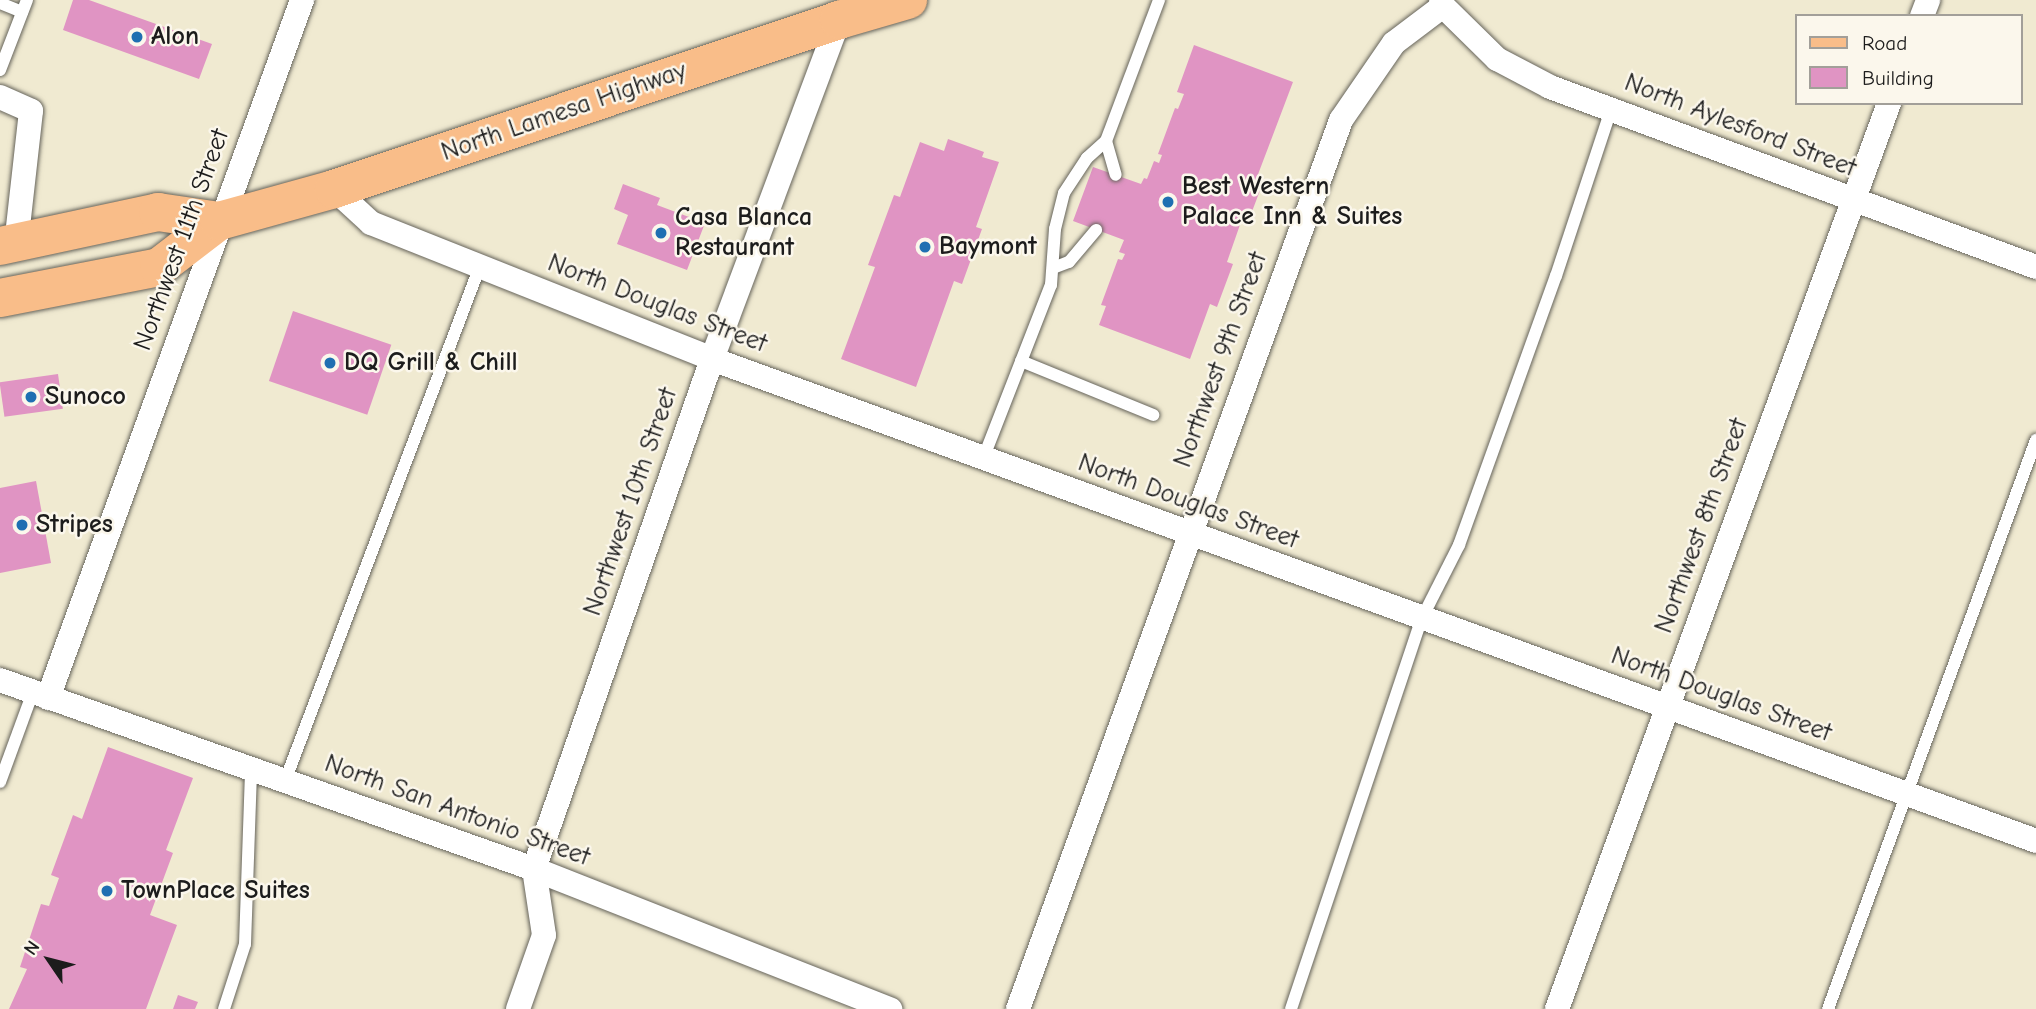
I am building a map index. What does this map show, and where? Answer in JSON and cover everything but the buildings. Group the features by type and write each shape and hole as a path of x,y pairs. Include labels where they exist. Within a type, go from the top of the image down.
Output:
{"main road":[{"name":"North Lamesa Highway","path":"0,298 159,267 219,222 334,189 839,20 908,0"},
{"name":"North Lamesa Highway","path":"8,245 158,212 219,222"}],"street":[{"name":"Northwest 11th Street","path":"41,695 302,0"},
{"name":"North Aylesford Street","path":"1442,3 1497,59 1550,87 2036,267"},
{"name":"Northwest 9th Street","path":"1018,1009 1341,120 1394,43 1442,3"},
{"name":"Northwest 10th Street","path":"518,1009 544,934 534,869 712,359 839,20"},
{"path":"0,97 31,111 8,245"},
{"name":"Northwest 8th Street","path":"1557,1009 1851,200 1888,105"},
{"name":"North Douglas Street","path":"334,189 371,223 712,359 2036,841"},
{"name":"North San Antonio Street","path":"0,680 534,869 890,1009"}],"lane":[{"path":"983,459 1051,285 1055,229 1065,193 1087,158 1106,141 1159,0"},
{"path":"0,3 24,6 0,70"},
{"path":"1291,1009 1422,618 1460,545 1556,276 1611,110"},
{"path":"1106,141 1116,175"},
{"path":"1053,268 1069,262 1096,230"},
{"path":"285,781 480,266"},
{"path":"1021,361 1153,415"},
{"path":"1828,1009 2036,440"},
{"path":"0,782 41,695"},
{"path":"224,1009 245,944 251,769"}],"place":[{"name":"Alon","path":"137,37"},
{"name":"Best Western Palace Inn & Suites","path":"1168,202"},
{"name":"Casa Blanca Restaurant","path":"661,233"},
{"name":"Baymont","path":"925,247"},
{"name":"DQ Grill & Chill","path":"330,363"},
{"name":"Sunoco","path":"31,397"},
{"name":"Stripes","path":"22,525"},
{"name":"TownPlace Suites","path":"107,891"}]}
